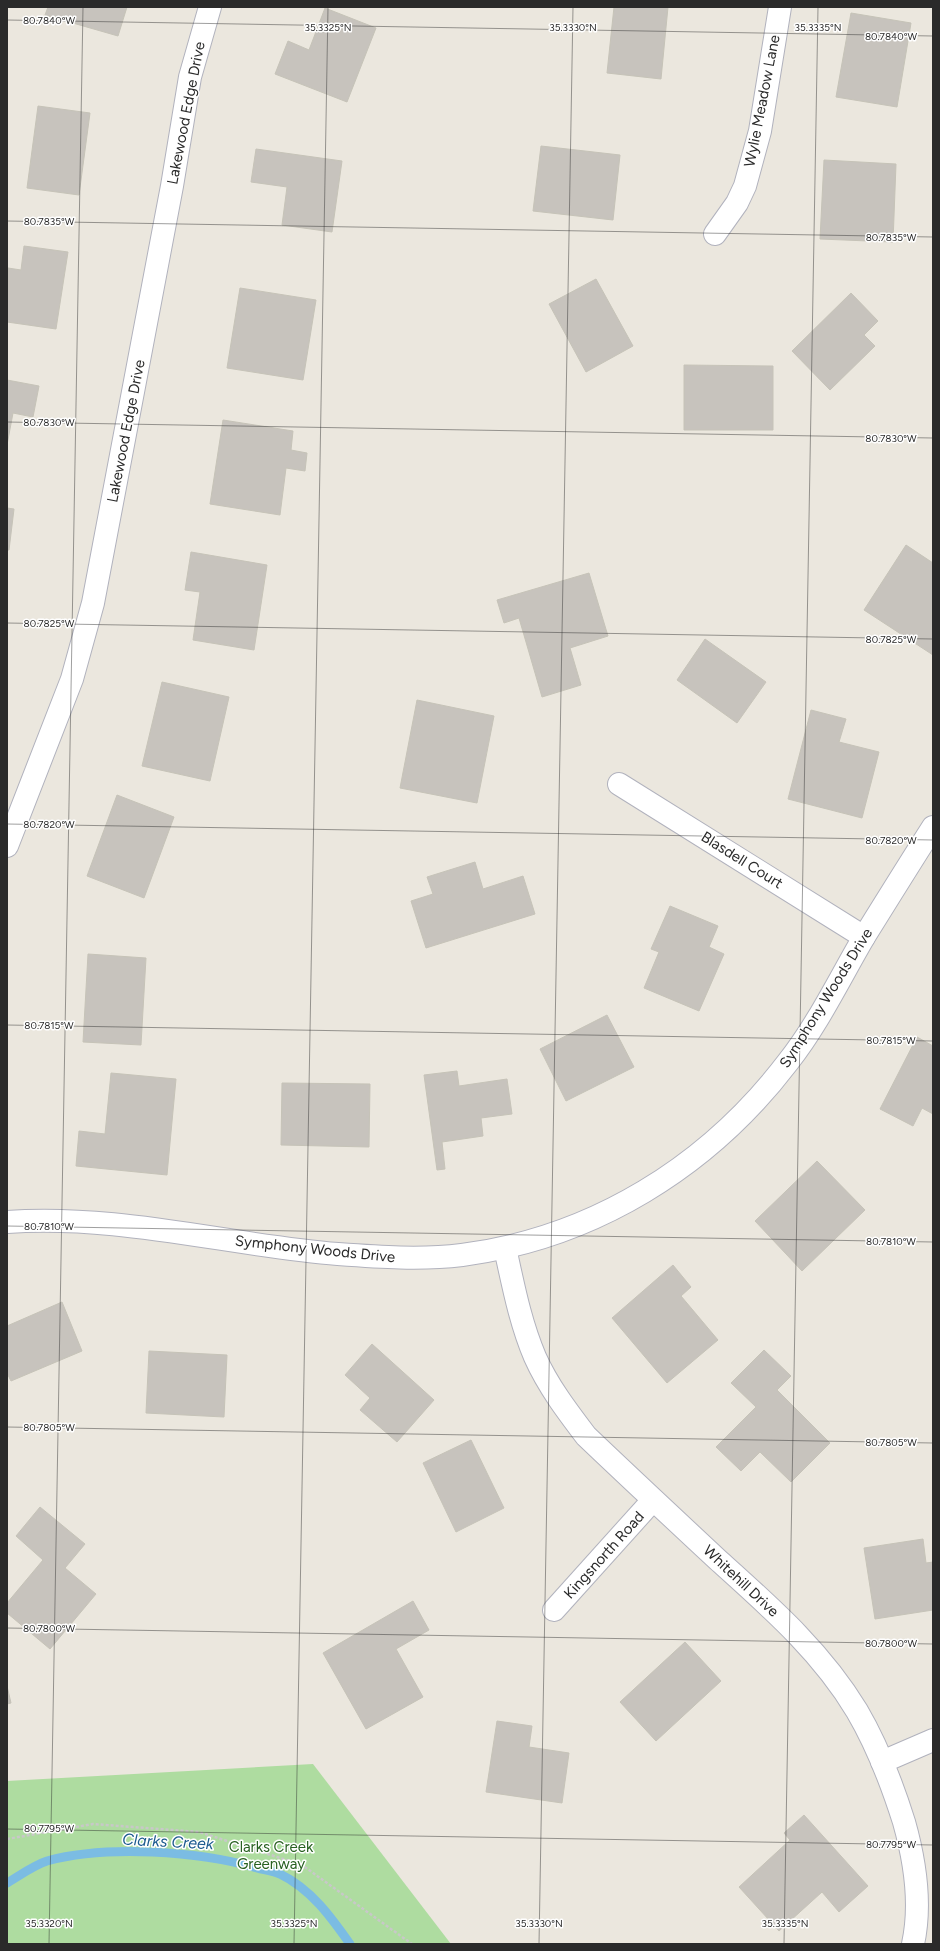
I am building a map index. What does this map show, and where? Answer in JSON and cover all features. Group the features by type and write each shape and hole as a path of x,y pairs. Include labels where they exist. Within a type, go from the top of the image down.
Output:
{"street":[{"name":"Lakewood Edge Drive","path":"7,846 72,678 93,602 172,186 190,77 210,7"},
{"name":"Wylie Meadow Lane","path":"715,234 737,203 745,186 760,131 780,7"},
{"name":"Blasdell Court","path":"619,784 864,937"},
{"name":"Symphony Woods Drive","path":"7,1222 43,1219 111,1223 334,1254 396,1258 459,1255 505,1248 560,1232 591,1219 650,1189 698,1156 746,1112 789,1061 828,1000 864,937 933,827"},
{"name":"Whitehill Drive","path":"505,1248 518,1308 535,1356 560,1402 586,1436 653,1500 794,1629 837,1682 853,1705 882,1762 899,1805 908,1838 917,1885 918,1905 914,1944"},
{"name":"Kingsnorth Road","path":"554,1610 653,1500"},
{"path":"882,1762 933,1740"}],"path":[{"path":"7,1839 93,1824 199,1832 302,1865 412,1944"}],"green space":[{"name":"Clarks Creek Greenway","path":"313,1764 451,1944 7,1944 7,1781"}],"building":[{"path":"48,7 127,7 118,36 45,15"},
{"path":"614,7 668,7 661,79 607,73"},
{"path":"325,8 376,28 347,102 275,74 288,41 309,50"},
{"path":"851,13 911,23 897,107 836,97"},
{"path":"38,106 90,113 79,195 27,188"},
{"path":"541,146 620,155 613,220 533,211"},
{"path":"256,149 342,161 332,232 282,225 287,187 251,182"},
{"path":"824,160 896,164 893,242 820,239"},
{"path":"24,246 68,252 56,329 7,322 8,268 21,270"},
{"path":"596,279 633,346 586,372 549,304"},
{"path":"240,288 316,300 303,380 227,368"},
{"path":"851,293 878,321 864,335 875,346 830,390 792,351"},
{"path":"684,365 773,366 773,430 684,430"},
{"path":"7,380 39,386 33,417 13,413 7,445"},
{"path":"223,420 293,431 291,450 307,453 305,471 286,468 280,515 210,504"},
{"path":"7,508 14,509 9,550 7,550"},
{"path":"906,545 933,563 933,611 931,614 933,615 933,655 864,610"},
{"path":"191,552 267,565 254,650 193,640 200,592 185,590"},
{"path":"589,573 608,636 570,648 581,685 542,697 519,618 504,623 497,600"},
{"path":"705,639 766,682 737,723 677,680"},
{"path":"162,682 229,697 210,781 142,766"},
{"path":"417,700 494,716 477,803 400,788"},
{"path":"811,710 846,719 839,742 879,752 862,818 788,799"},
{"path":"117,795 174,817 144,898 87,876"},
{"path":"475,862 483,889 523,876 535,914 426,948 411,901 433,894 427,877"},
{"path":"670,906 718,926 709,947 724,954 699,1011 644,988 659,952 651,949"},
{"path":"88,954 146,958 141,1045 83,1042"},
{"path":"607,1015 634,1067 566,1101 540,1049"},
{"path":"917,1037 933,1046 933,1114 922,1108 913,1126 880,1109"},
{"path":"457,1071 459,1086 507,1079 512,1114 481,1118 483,1136 442,1142 445,1169 437,1170 424,1075"},
{"path":"111,1073 176,1079 167,1175 76,1166 79,1131 105,1134"},
{"path":"282,1083 370,1084 369,1147 281,1145"},
{"path":"817,1161 865,1210 802,1271 755,1221"},
{"path":"673,1265 691,1287 681,1296 718,1340 667,1383 612,1318"},
{"path":"62,1302 82,1351 11,1381 7,1373 7,1326"},
{"path":"372,1344 434,1400 397,1442 360,1410 370,1398 345,1375"},
{"path":"764,1350 791,1376 777,1390 830,1443 791,1482 760,1452 741,1471 716,1447 756,1407 731,1383"},
{"path":"149,1351 227,1355 224,1417 146,1413"},
{"path":"471,1440 504,1508 456,1532 423,1463"},
{"path":"40,1507 85,1544 65,1568 96,1594 50,1649 7,1613 7,1603 43,1560 16,1536"},
{"path":"923,1539 926,1563 933,1562 933,1610 875,1619 864,1548"},
{"path":"413,1601 429,1630 396,1649 423,1697 366,1729 323,1653"},
{"path":"685,1642 721,1681 656,1741 620,1702"},
{"path":"7,1686 11,1703 7,1704"},
{"path":"497,1721 532,1726 529,1747 569,1753 562,1803 486,1792"},
{"path":"804,1815 868,1886 839,1912 822,1892 779,1931 739,1887 790,1840 784,1833"}],"waterway":[{"name":"Clarks Creek","path":"7,1883 42,1863 71,1856 97,1853 152,1852 208,1857 274,1872 291,1880 320,1904 350,1944"}]}
